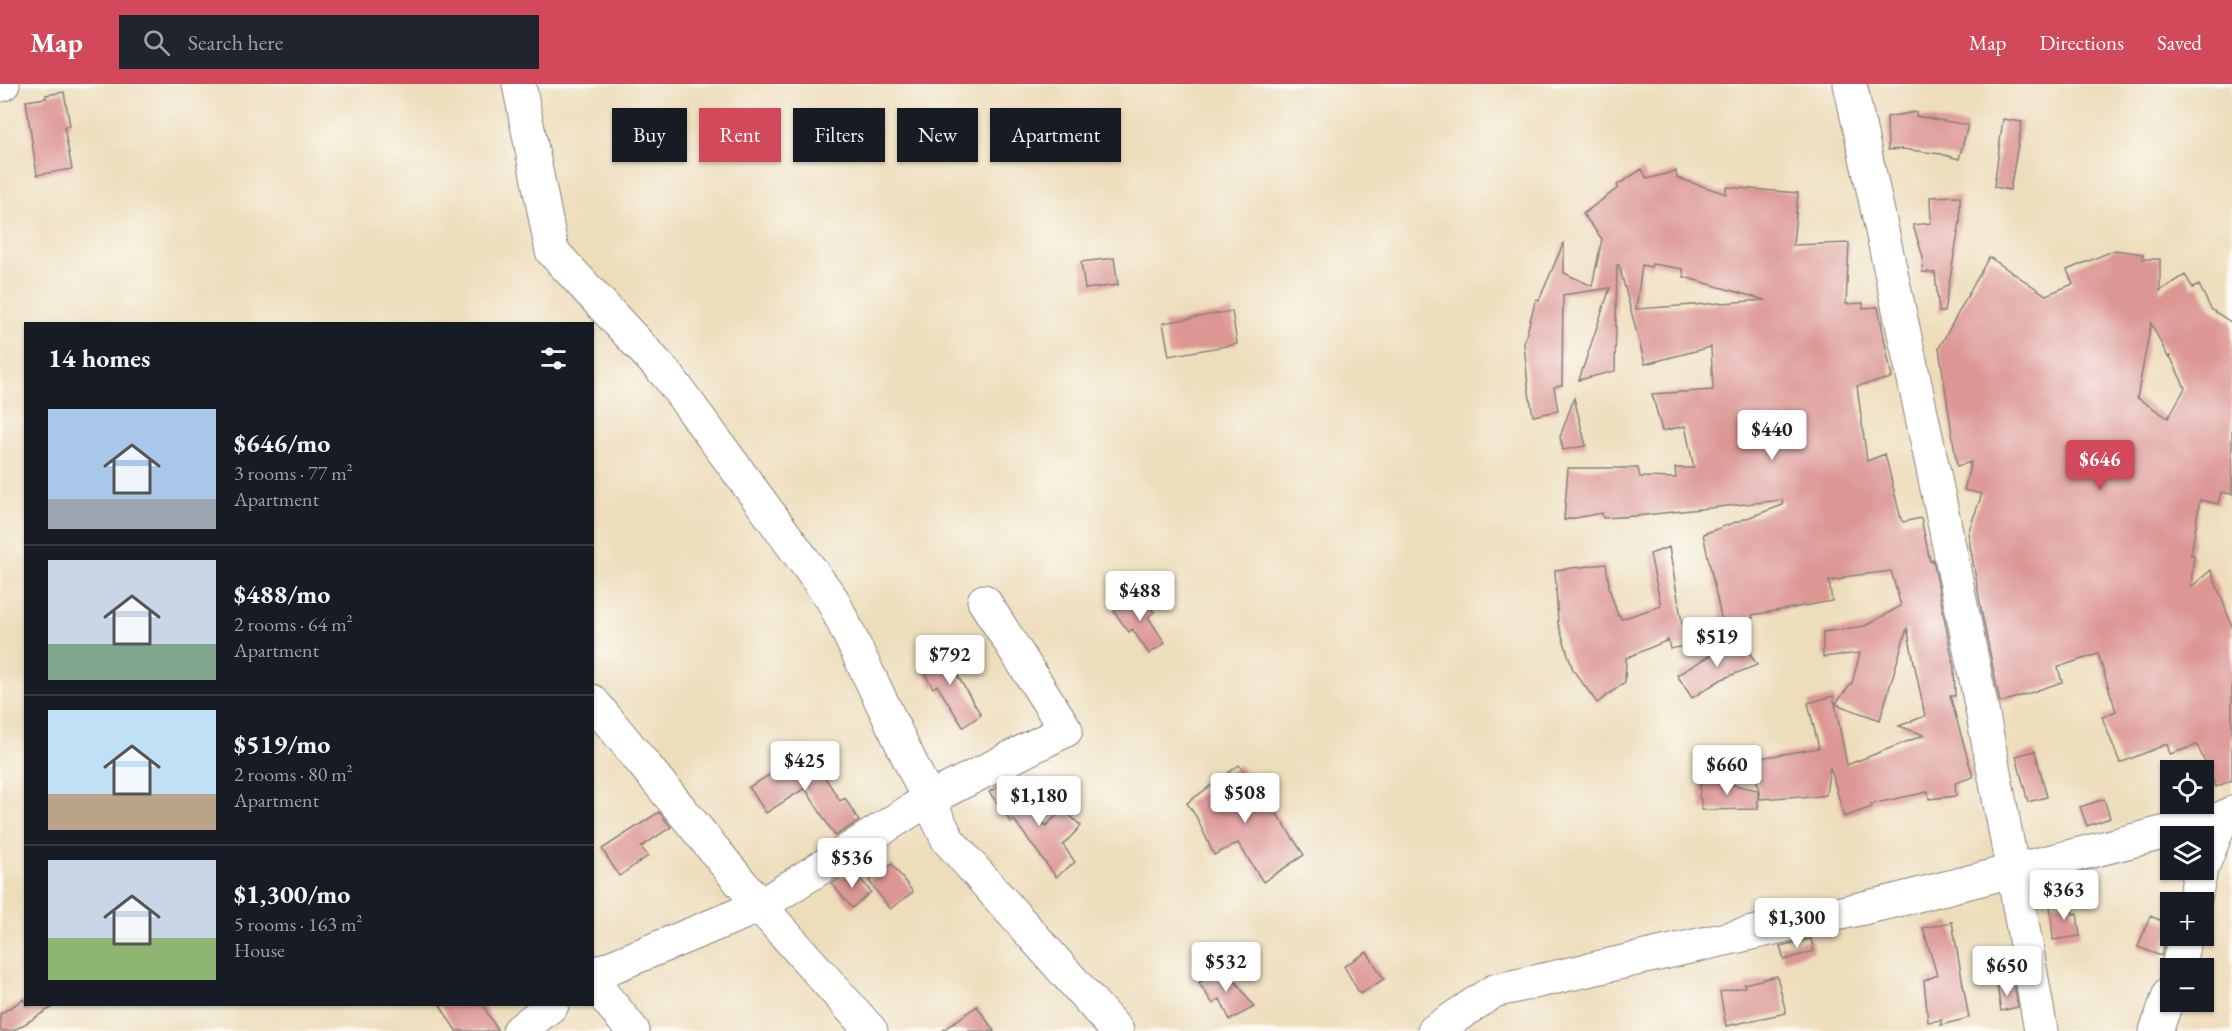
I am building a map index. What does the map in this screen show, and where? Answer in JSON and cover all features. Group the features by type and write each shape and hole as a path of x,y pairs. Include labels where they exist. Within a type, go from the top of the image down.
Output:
{"street":[{"path":"519,84 552,251 668,376 832,599 948,840 1117,1031"},
{"path":"1850,84 1941,503 2014,871 2041,1031"},
{"path":"594,974 760,906 929,799 1066,730 984,601"},
{"path":"594,703 760,906 871,1031"},
{"path":"1434,1031 1494,991 1890,902 2227,816"},
{"path":"2214,843 2227,816"},
{"path":"594,983 633,1031"},
{"path":"519,1031 551,1006"},
{"path":"2156,1031 2163,1012"}],"building":[{"path":"64,92 70,126 64,127 72,169 37,175 26,101"},
{"path":"1916,112 1916,116 1968,125 1959,159 1941,154 1902,149 1888,150 1887,117"},
{"path":"2003,119 2022,122 2010,190 1994,187"},
{"path":"1642,169 1647,179 1676,171 1677,178 1726,194 1726,187 1798,193 1793,245 1849,243 1846,304 1863,303 1863,308 1878,307 1892,378 1857,386 1867,461 1885,454 1901,519 1903,522 1921,518 1930,561 1933,560 1954,667 1955,696 1950,696 1973,777 1955,783 1956,796 1929,799 1928,792 1871,804 1872,807 1844,817 1830,766 1826,795 1760,799 1754,759 1819,748 1808,703 1833,696 1835,704 1852,683 1860,653 1823,657 1823,632 1865,626 1901,606 1891,571 1829,581 1832,601 1752,615 1753,618 1723,626 1703,534 1783,505 1782,500 1636,516 1603,518 1602,513 1564,520 1568,468 1638,468 1640,477 1676,478 1675,468 1694,468 1685,426 1662,431 1652,394 1713,390 1711,347 1645,364 1619,265 1617,265 1615,371 1579,380 1610,288 1563,295 1562,385 1554,387 1558,411 1533,416 1524,343 1536,299 1539,300 1564,242 1564,273 1592,286 1602,239 1583,214 1618,188 1617,185","holes":["1652,264 1683,269 1684,277 1765,300 1636,309 1642,265 1651,267","1907,628 1925,716 1899,726 1924,735 1847,765 1835,704 1880,720"]},
{"path":"1960,196 1960,222 1944,312 1939,312 1935,273 1922,272 1923,257 1913,225 1931,223 1930,197"},
{"path":"2115,250 2143,254 2143,259 2160,259 2160,291 2185,275 2193,288 2199,285 2211,309 2232,323 2232,494 2221,492 2218,504 2200,500 2191,555 2194,555 2191,587 2211,570 2232,626 2232,780 2216,787 2214,760 2204,760 2197,745 2170,754 2167,744 2120,763 2102,717 2116,711 2098,654 2058,667 2062,682 2000,703 1968,533 1982,494 1964,490 1971,462 1957,466 1939,348 1989,257 2046,295 2073,284 2067,270","holes":["2151,323 2168,357 2170,356 2185,388 2168,418 2137,398"]},
{"path":"1114,258 1118,285 1085,289 1081,262"},
{"path":"1232,311 1237,344 1169,356 1163,323"},
{"path":"1574,398 1586,446 1563,450 1560,437"},
{"path":"1669,547 1686,646 1670,649 1668,640 1626,658 1625,682 1597,703 1573,670 1558,623 1555,570 1606,564 1610,591 1621,619 1661,606 1650,554"},
{"path":"1139,593 1154,612 1148,617 1165,643 1149,654 1132,629 1129,632 1114,612"},
{"path":"1740,638 1757,665 1722,679 1692,698 1677,675"},
{"path":"941,648 981,715 963,727 937,685 933,688 918,662"},
{"path":"2035,751 2047,797 2028,802 2016,756"},
{"path":"809,752 840,801 845,798 859,821 835,836 805,788 766,813 749,787"},
{"path":"1239,765 1275,811 1304,855 1263,882 1238,843 1214,855 1197,818 1187,803"},
{"path":"1701,778 1758,790 1758,809 1701,810 1701,799 1699,798"},
{"path":"1011,779 1046,826 1063,809 1081,826 1063,845 1075,862 1056,877 1014,820 1011,822 989,792"},
{"path":"2104,799 2110,818 2087,826 2080,807"},
{"path":"659,812 671,827 641,847 648,856 619,876 602,849"},
{"path":"892,864 913,892 890,909 869,881"},
{"path":"853,870 871,892 852,908 832,884"},
{"path":"2071,901 2073,914 2077,913 2080,936 2053,940 2050,904"},
{"path":"2150,916 2160,920 2160,946 2164,946 2161,956 2138,947"},
{"path":"1952,922 1969,1018 1941,1025 1941,1020 1928,1022 1924,981 1937,975 1923,928"},
{"path":"1811,939 1814,951 1784,960 1780,946"},
{"path":"1367,952 1384,979 1360,994 1344,966"},
{"path":"1224,965 1254,1007 1230,1020 1220,999 1213,1004 1199,983"},
{"path":"1777,976 1786,1013 1726,1026 1720,992 1745,987 1744,984"},
{"path":"2014,984 2018,1007 2001,1011 1997,985"},
{"path":"24,999 24,1006 54,1006 13,1031 0,1031 0,1014"},
{"path":"441,1006 484,1006 498,1031 456,1031"},
{"path":"977,1006 994,1031 942,1031"}]}
